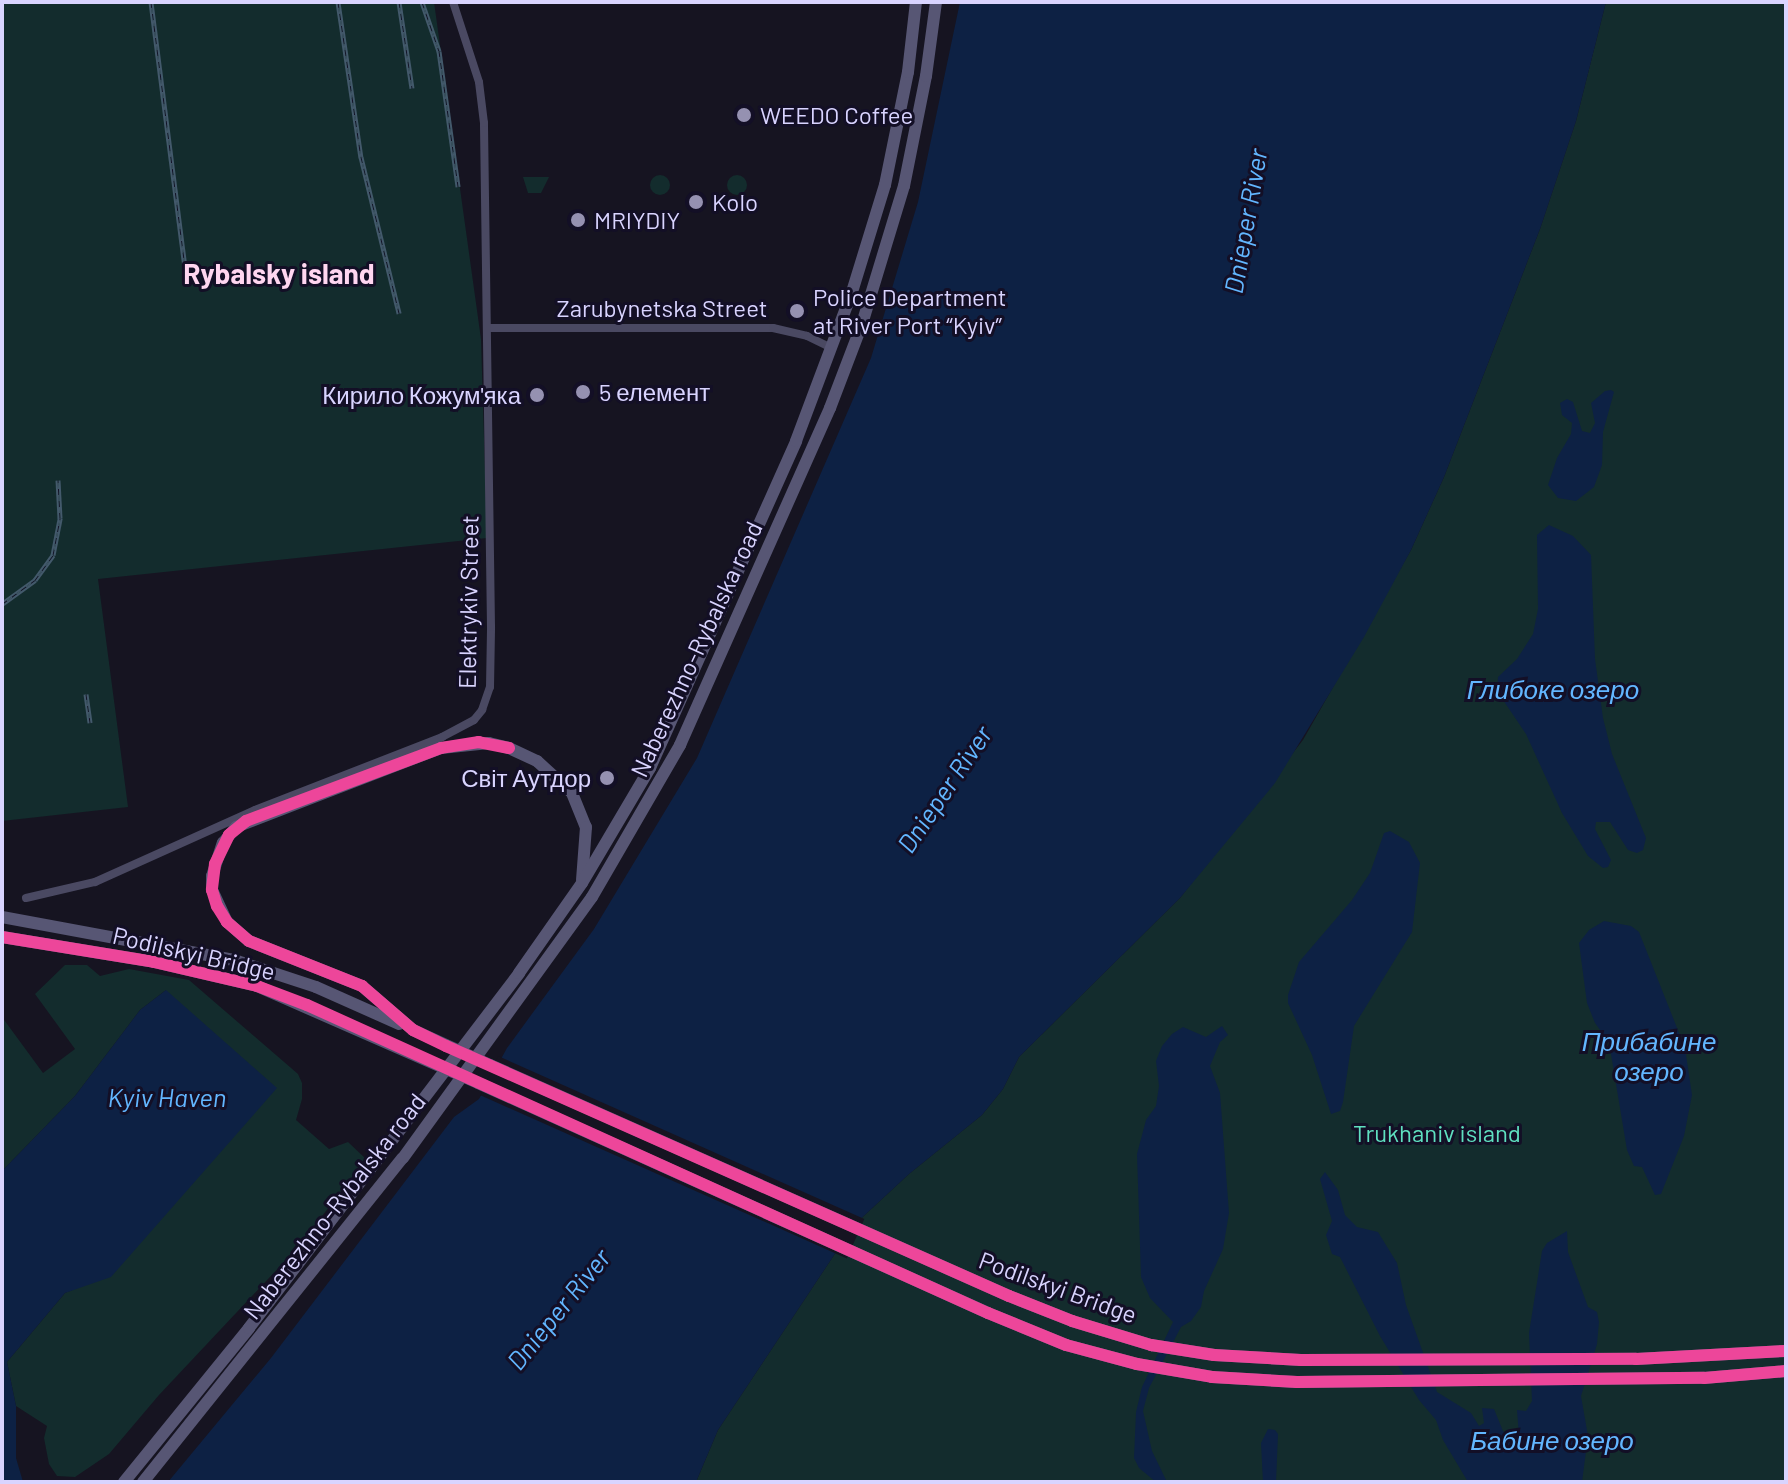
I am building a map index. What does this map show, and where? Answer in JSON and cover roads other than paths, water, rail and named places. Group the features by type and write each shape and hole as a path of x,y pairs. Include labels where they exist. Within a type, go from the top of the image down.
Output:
{"main road":[{"name":"Naberezhno-Rybalska road","path":"124,1482 390,1146 582,883 673,723 796,441 832,348 885,185 908,72 916,2"},
{"name":"Naberezhno-Rybalska road","path":"143,1482 431,1121 592,897 680,745 830,408 862,324 907,173 936,2"},
{"path":"413,1030 362,986 249,941 227,922 212,890 215,864 229,835 246,821 441,748 479,742 509,748 537,761 572,793 586,827 582,883"},
{"name":"Podilskyi Bridge","path":"2,917 234,960 316,987 1009,1296 1072,1321 1151,1345 1214,1355 1301,1360 1636,1359 1786,1351"},
{"name":"Podilskyi Bridge","path":"2,937 154,962 257,986 307,1005 988,1313 1066,1345 1137,1364 1212,1377 1297,1382 1704,1378 1786,1371"}],"street":[{"name":"Elektrykiv Street","path":"26,898 95,882 255,810 442,737 474,720 490,687 484,123 479,82 453,2"},
{"name":"Zarubynetska Street","path":"488,328 773,328 807,336 832,348"}],"water":[{"name":"Dnieper River","path":"960,2 1606,2 1576,121 1540,229 1444,477 1411,550 1364,637 1275,783 1180,898 1019,1057 1003,1089 982,1115 909,1174 854,1225 718,1430 696,1482 168,1482 271,1358 454,1117 479,1099 507,1048 594,929 697,758 871,358 918,202"},
{"path":"1605,391 1614,392 1603,432 1602,465 1594,487 1576,501 1558,498 1548,485 1557,458 1571,434 1572,423 1562,415 1560,403 1567,399 1573,402 1582,431 1590,433 1595,423 1591,403"},
{"name":"Глибоке озеро","path":"1549,525 1573,536 1591,555 1595,659 1603,718 1612,754 1646,838 1643,850 1637,853 1628,850 1610,822 1596,822 1595,829 1611,860 1608,867 1603,868 1588,856 1562,813 1526,734 1497,691 1498,677 1517,659 1533,634 1538,609 1537,535"},
{"path":"1390,831 1409,842 1420,863 1412,932 1354,1026 1343,1102 1340,1111 1331,1114 1312,1055 1288,1003 1288,995 1299,962 1352,900 1370,873 1384,833"},
{"name":"Прибабине озеро","path":"1604,921 1631,926 1639,932 1685,1048 1692,1095 1684,1136 1661,1194 1655,1195 1642,1167 1634,1166 1627,1150 1609,1042 1595,1023 1587,1003 1579,943 1589,930"},
{"name":"Kyiv Haven","path":"166,990 277,1088 111,1277 65,1293 7,1362 16,1406 16,1458 23,1482 2,1482 2,1171 75,1096 140,1010"},
{"path":"1222,1026 1228,1035 1220,1042 1210,1066 1220,1093 1229,1213 1223,1249 1204,1291 1201,1307 1191,1321 1181,1327 1149,1388 1143,1411 1152,1451 1167,1482 1156,1482 1139,1468 1134,1458 1136,1412 1142,1387 1173,1322 1150,1298 1141,1277 1137,1154 1146,1120 1156,1106 1159,1086 1156,1061 1162,1046 1183,1027 1206,1037"},
{"name":"Бабине озеро","path":"1325,1172 1338,1190 1345,1215 1357,1227 1378,1232 1397,1263 1406,1305 1437,1392 1471,1413 1479,1426 1484,1423 1482,1408 1494,1409 1503,1431 1515,1439 1519,1436 1517,1410 1526,1411 1532,1401 1529,1333 1542,1251 1547,1243 1567,1231 1568,1252 1588,1307 1597,1312 1599,1322 1597,1344 1581,1396 1588,1436 1582,1482 1468,1482 1443,1440 1436,1420 1419,1400 1380,1336 1340,1257 1332,1254 1326,1235 1332,1221 1320,1179"},
{"path":"1268,1429 1278,1434 1276,1482 1263,1482 1261,1443"}],"railway":[{"path":"151,2 186,275"},
{"path":"338,2 361,157 399,313"},
{"path":"399,2 412,88"},
{"path":"422,2 439,51 458,187"},
{"path":"2,604 35,580 53,555 60,518 58,480"},
{"path":"86,694 90,723"}],"place":[{"name":"WEEDO Coffee","path":"744,115"},
{"name":"Kolo","path":"696,202"},
{"name":"MRIYDIY","path":"578,220"},
{"name":"Police Department at River Port “Kyiv”","path":"797,311"},
{"name":"5 елемент","path":"583,392"},
{"name":"Кирило Кожум'яка","path":"537,395"},
{"name":"Світ Аутдор","path":"607,778"}],"district":[{"name":"Rybalsky island","path":"279,273"}],"park label":[{"name":"Trukhaniv island","path":"1437,1133"}]}
